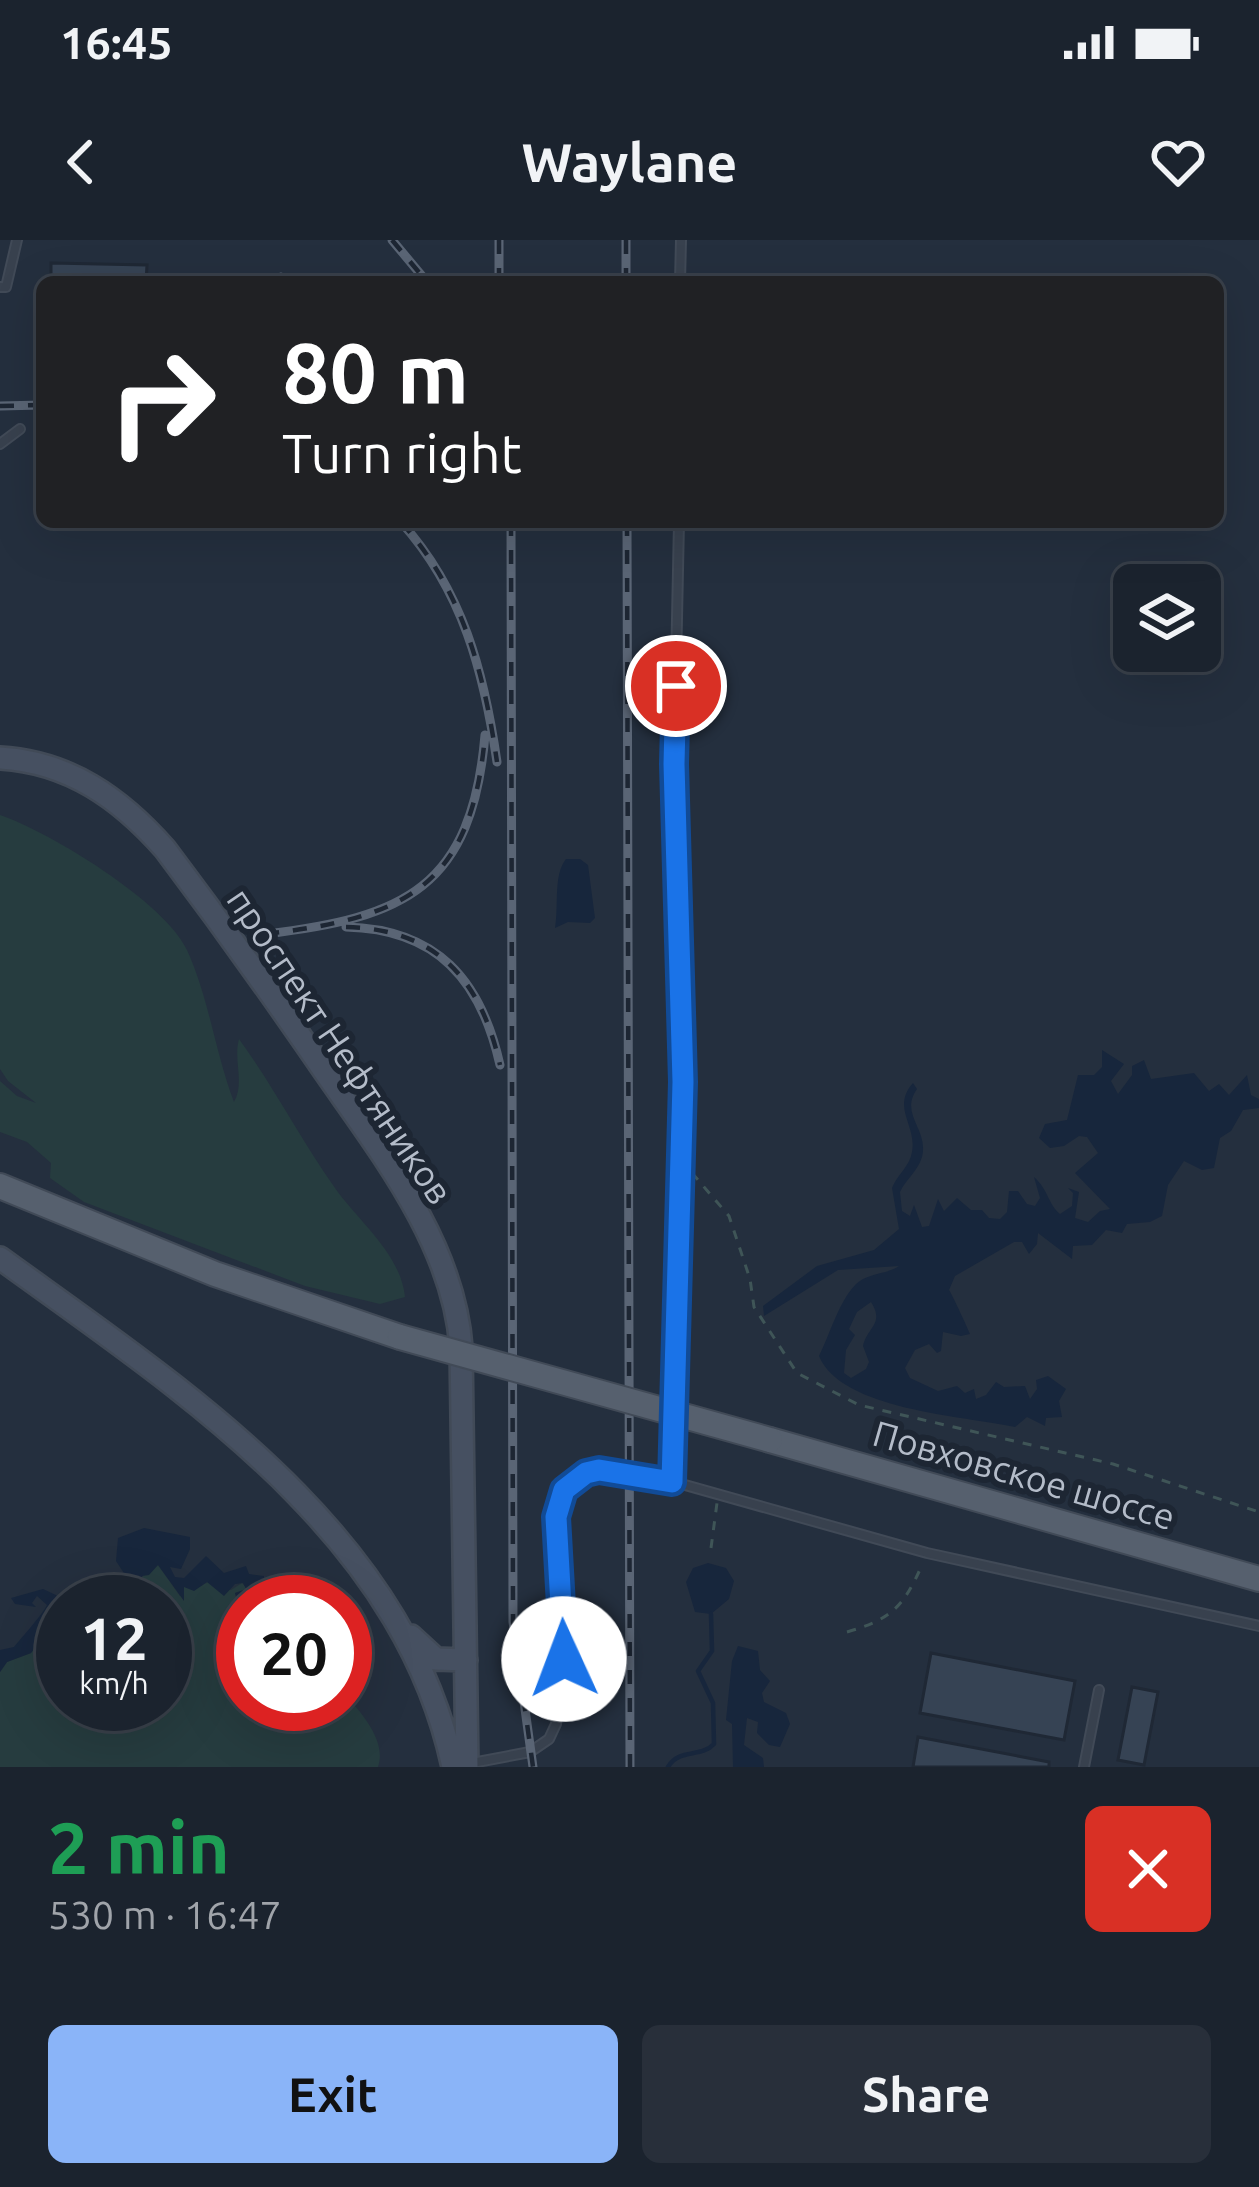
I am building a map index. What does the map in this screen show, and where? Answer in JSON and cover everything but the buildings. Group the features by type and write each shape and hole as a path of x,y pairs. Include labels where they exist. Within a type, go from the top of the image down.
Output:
{"main road":[{"name":"проспект Нефтяников","path":"0,758 75,775 98,787 143,824 272,995 385,1159 436,1253 452,1290 460,1328 466,1660 462,1766"},
{"name":"Повховское шоссе","path":"0,1186 215,1274 400,1336 1259,1579"},
{"path":"0,1258 251,1450 321,1519 430,1656 466,1660"},
{"path":"381,1599 462,1766"}],"lane":[{"path":"0,287 6,287 17,240"},
{"path":"680,276 681,240"},
{"path":"0,445 20,429"},
{"path":"672,1482 683,1082 674,764 679,528"},
{"path":"462,1766 530,1752 549,1738 556,1724 564,1659 556,1517 564,1490 586,1473 599,1470 672,1482 928,1553 1259,1626"},
{"path":"1084,1767 1100,1690"}],"path":[{"path":"679,1158 729,1216 751,1280 754,1307 797,1373 859,1406 1113,1464 1259,1512"},
{"path":"711,1549 718,1495"},
{"path":"847,1632 887,1618 901,1604 928,1553"}],"green space":[{"path":"0,815 104,871 175,931 195,968 234,1102 239,1087 239,1039 335,1188 387,1252 405,1297 380,1304 305,1286 84,1202 50,1178 51,1163 27,1142 0,1132 0,1081 17,1096 36,1103 0,1069"},
{"path":"158,1565 165,1575 143,1575"},
{"path":"208,1582 216,1585 216,1731 372,1731 379,1747 378,1767 0,1767 0,1672 7,1662 36,1646 36,1731 192,1731 192,1587"}],"water":[{"path":"566,859 580,859 588,865 595,918 590,923 568,922 555,928 558,882"},
{"path":"1102,1050 1124,1064 1111,1081 1118,1094 1132,1075 1132,1066 1144,1060 1151,1079 1194,1073 1209,1091 1219,1084 1229,1095 1247,1075 1259,1108 1243,1110 1231,1131 1220,1138 1214,1168 1202,1170 1184,1161 1168,1185 1162,1216 1127,1224 1122,1233 1106,1230 1092,1245 1073,1246 1072,1259 1038,1233 1029,1254 1022,1242 1014,1242 955,1276 949,1290 970,1334 943,1332 941,1351 937,1353 929,1344 915,1350 905,1368 910,1378 938,1391 957,1386 965,1393 974,1389 976,1399 996,1382 1004,1387 1025,1386 1030,1399 1037,1389 1036,1380 1048,1376 1066,1389 1059,1401 1062,1417 1046,1418 1045,1426 1027,1417 1015,1427 936,1414 877,1399 832,1374 819,1356 849,1293 863,1279 899,1266 838,1270 764,1316 763,1306 817,1266 874,1250 899,1229 892,1188 912,1152 904,1101 913,1083 917,1089 911,1107 922,1138 922,1157 900,1192 902,1211 910,1216 914,1205 922,1227 929,1226 938,1199 944,1211 957,1198 971,1210 1000,1219 1007,1212 1009,1191 1018,1191 1027,1204 1035,1206 1040,1198 1034,1177 1060,1214 1072,1206 1073,1193 1068,1188 1079,1192 1075,1218 1088,1222 1110,1209 1075,1173 1098,1153 1087,1137 1050,1148 1039,1138 1045,1124 1067,1120 1078,1075 1094,1075 1102,1067","holes":["871,1302 876,1321 863,1346 869,1362 851,1378 844,1373 846,1350 855,1335 849,1329 857,1312"]},
{"path":"144,1528 190,1537 190,1549 181,1569 170,1567 174,1575 165,1575 158,1565 149,1575 125,1575 116,1561 118,1538"},
{"path":"206,1556 224,1573 246,1566 249,1574 256,1575 216,1575 216,1589 207,1582 194,1591 192,1575 187,1575"},
{"path":"708,1563 726,1568 734,1581 729,1599 711,1614 695,1612 686,1582 693,1568"},
{"path":"36,1591 32,1603 36,1607 15,1604 11,1598"},
{"path":"36,1621 36,1646 31,1653 7,1662 0,1672 0,1650 14,1647"},
{"path":"738,1646 758,1651 760,1670 770,1681 762,1693 764,1702 786,1713 790,1724 780,1747 769,1745 757,1733 758,1722 747,1718 744,1745 763,1758 764,1767 733,1767 732,1724 726,1720"}],"waterway":[{"path":"668,1767 678,1757 714,1744 713,1703 698,1671 712,1651 711,1614"}],"railway":[{"path":"392,240 422,276"},
{"path":"499,240 499,276"},
{"path":"626,240 626,276"},
{"path":"0,406 36,405"},
{"path":"406,528 440,576 467,634 497,762"},
{"path":"511,528 513,1622 533,1767"},
{"path":"627,528 630,1767"},
{"path":"265,934 357,918 423,886 447,861 465,828 478,787 485,735"},
{"path":"346,927 406,937 450,965 481,1008 500,1065"}],"route":[{"path":"564,1659 556,1517 564,1490 586,1473 599,1470 672,1482 683,1082 676,686"}]}
